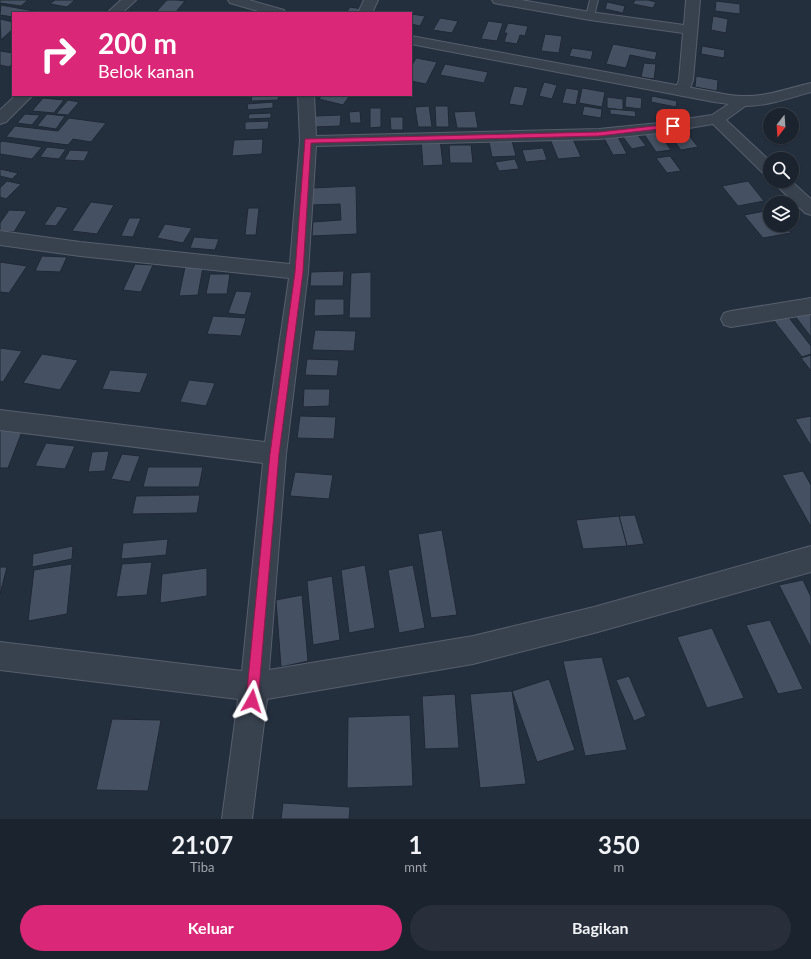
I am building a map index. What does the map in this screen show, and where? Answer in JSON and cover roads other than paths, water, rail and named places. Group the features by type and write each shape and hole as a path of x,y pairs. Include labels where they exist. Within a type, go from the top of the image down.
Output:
{"street":[{"path":"115,12 129,0"},
{"path":"235,0 277,12"},
{"path":"365,12 370,0"},
{"path":"499,0 590,16 690,30"},
{"path":"683,91 686,80 693,0"},
{"path":"412,40 533,64 743,101 779,96 811,87"},
{"path":"0,119 24,96"},
{"path":"237,819 254,687 275,454 299,272 308,141 306,96"},
{"path":"308,141 599,134 659,128 716,119 743,101"},
{"path":"716,119 763,163"},
{"path":"789,188 811,209"},
{"path":"0,238 80,249 299,272"},
{"path":"730,319 811,306"},
{"path":"0,420 275,454"},
{"path":"0,656 254,687 473,650 594,620 811,559"}],"lane":[{"path":"590,16 594,0"}]}
